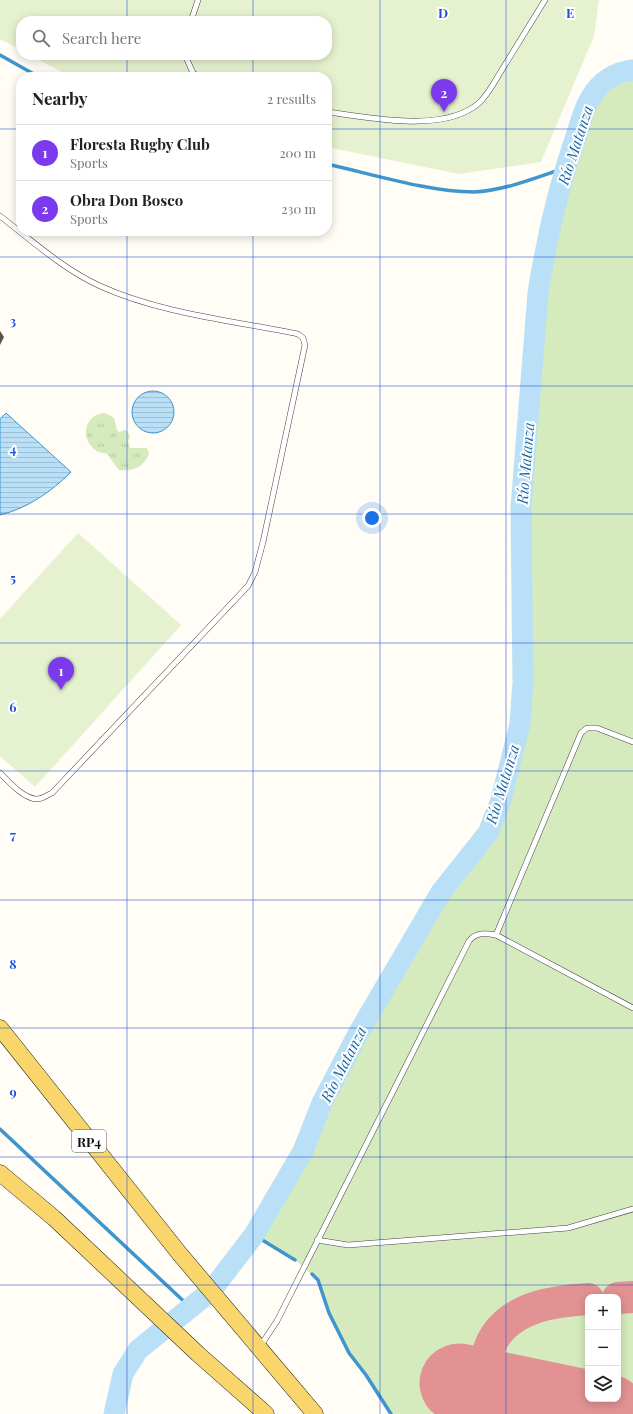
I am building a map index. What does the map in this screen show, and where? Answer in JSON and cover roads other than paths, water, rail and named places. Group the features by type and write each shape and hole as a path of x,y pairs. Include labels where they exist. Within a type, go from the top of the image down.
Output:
{"main road":[{"name":"RP4","path":"0,1028 179,1253 237,1324 315,1414"},
{"path":"0,1173 54,1218 198,1354 266,1414"}],"lane":[{"path":"193,16 198,0"},
{"path":"332,113 406,121 436,121 458,114 478,103 492,86 544,0"},
{"path":"187,60 193,72"},
{"path":"0,216 16,228"},
{"path":"0,773 28,797 36,799 44,798 52,793 248,586 255,572 305,345 304,338 298,334 156,306 99,286 60,262 26,236"},
{"path":"496,935 581,733 587,728 597,728 633,742"},
{"path":"259,1348 277,1321 469,941 473,936 480,934 496,935 633,1008"},
{"path":"317,1240 348,1246 568,1228 633,1208"}],"water":[{"path":"149,391 157,391 165,394 171,400 174,412 171,424 165,430 157,433 149,433 141,430 135,424 132,416 132,408 135,400 141,394"},
{"path":"6,413 71,472 47,493 29,504 0,515 0,419"}],"waterway":[{"path":"0,55 30,72"},
{"name":"Río Matanza","path":"114,1414 123,1374 138,1350 211,1291 254,1235 303,1151 322,1103 359,1032 441,892 488,833 501,800 520,724 523,682 521,508 538,293 541,274 558,196 588,102 599,86 609,78 614,75 633,70"},
{"path":"332,165 420,186 474,192 497,189 565,168"},
{"path":"0,1129 191,1308"},
{"path":"254,1235 295,1260"},
{"path":"312,1274 318,1280 329,1313 349,1353 366,1375 391,1414"}],"place":[{"name":"Obra Don Bosco","path":"444,112"},
{"name":"Floresta Rugby Club","path":"61,690"}]}
